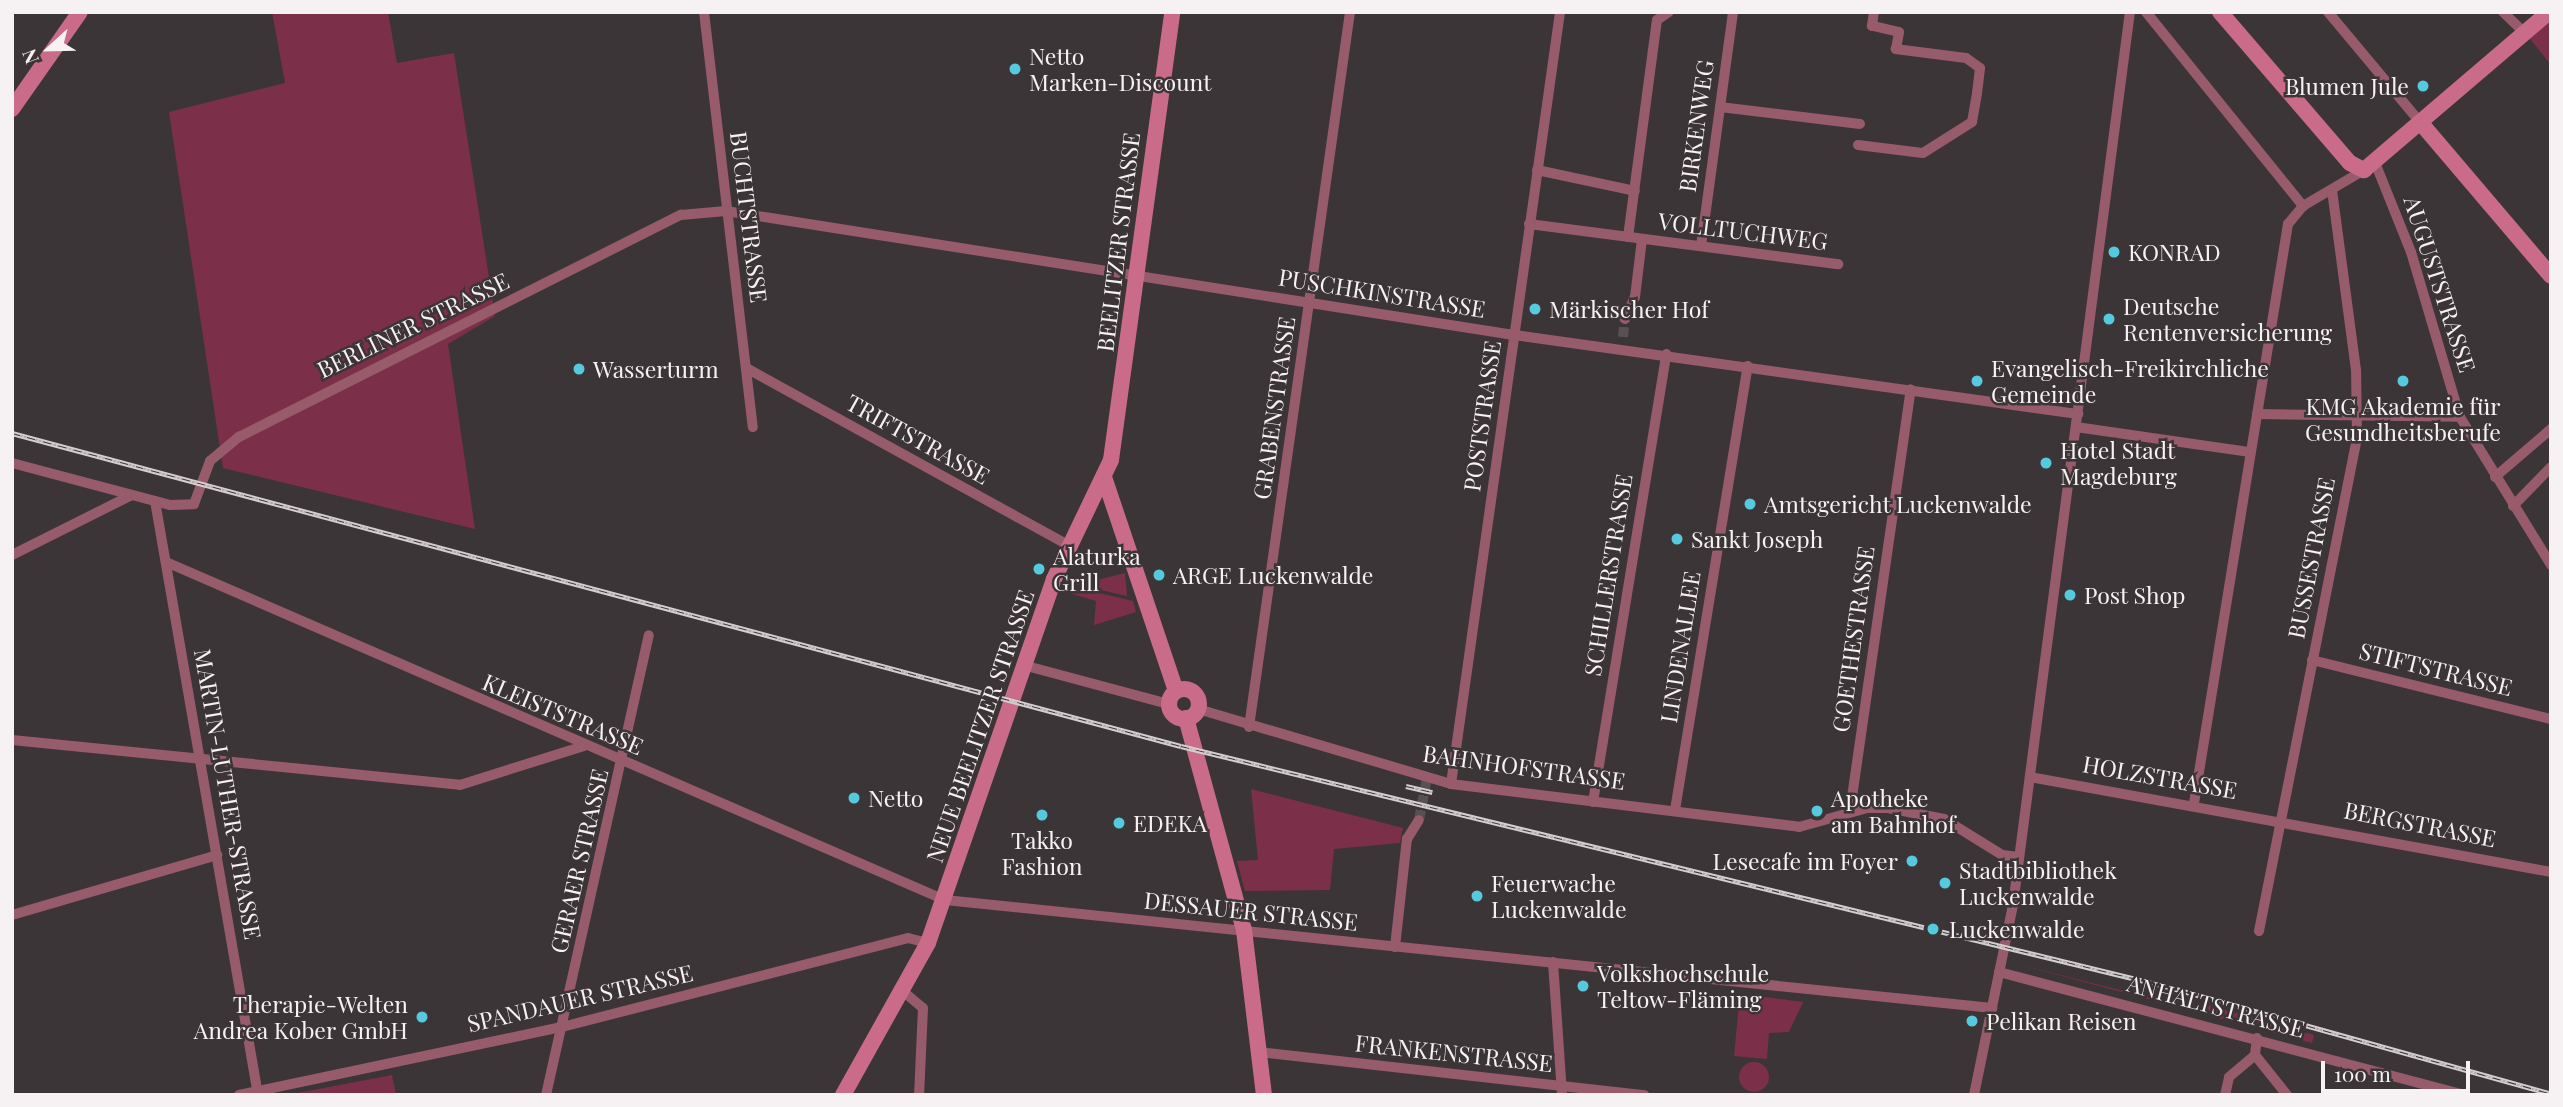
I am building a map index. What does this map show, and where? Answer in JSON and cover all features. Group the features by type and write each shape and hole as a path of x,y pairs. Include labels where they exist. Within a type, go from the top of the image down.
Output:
{"main road":[{"path":"12,109 80,12"},
{"name":"BEELITZER STRASSE","path":"1104,477 1137,277 1172,12"},
{"path":"2220,12 2363,164 2420,122 2549,12"},
{"path":"2420,122 2551,276"},
{"path":"1104,477 1172,698 1172,713 1192,714"},
{"name":"NEUE BEELITZER STRASSE","path":"843,1095 905,993 928,943 945,900 1023,665 1068,545 1104,477"},
{"path":"1172,698 1191,691 1192,714 1244,930 1264,1095"}],"street":[{"name":"BUCHTSTRASSE","path":"704,12 726,211 748,369 752,426"},
{"name":"GRABENSTRASSE","path":"1249,727 1350,12"},
{"name":"POSTSTRASSE","path":"1451,784 1559,12"},
{"name":"VOLLTUCHWEG","path":"1628,237 1657,20 1669,12"},
{"name":"BIRKENWEG","path":"1701,246 1732,12"},
{"path":"1858,145 1923,153 1972,122 1977,93 1980,68 1966,58 1896,49 1899,32 1872,26 1874,12"},
{"path":"2146,12 2304,206"},
{"path":"2328,12 2420,122"},
{"path":"2503,12 2526,34"},
{"path":"1974,1095 2019,857 2131,13"},
{"path":"1720,107 1860,124"},
{"path":"2194,803 2288,224 2304,206 2332,190 2363,164"},
{"name":"AUGUSTSTRASSE","path":"2363,164 2411,252 2460,417 2551,565"},
{"name":"VOLLTUCHWEG","path":"1537,170 1635,191"},
{"name":"BUSSESTRASSE","path":"2259,932 2359,417 2332,190"},
{"name":"PUSCHKINSTRASSE","path":"681,215 726,211 1515,334 1622,342 1665,354 2078,414"},
{"name":"BERLINER STRASSE","path":"155,500 194,504 210,461 239,437 681,215"},
{"name":"VOLLTUCHWEG","path":"1530,224 1838,264"},
{"name":"VOLLTUCHWEG","path":"1625,319 1635,297 1642,239"},
{"name":"SCHILLERSTRASSE","path":"1592,802 1665,354"},
{"name":"LINDENALLEE","path":"1675,810 1748,366"},
{"name":"TRIFTSTRASSE","path":"748,369 1068,545"},
{"name":"GOETHESTRASSE","path":"1850,811 1911,389"},
{"path":"2258,414 2460,417"},
{"path":"2076,427 2250,452"},
{"path":"2495,477 2551,429"},
{"path":"12,463 155,500"},
{"path":"2513,506 2551,467"},
{"path":"12,555 132,495"},
{"name":"MARTIN-LUTHER-STRASSE","path":"155,500 258,1093"},
{"name":"KLEISTSTRASSE","path":"166,562 623,763 945,900"},
{"name":"GERAER STRASSE","path":"546,1095 623,763 649,635"},
{"name":"STIFTSTRASSE","path":"2312,660 2551,719"},
{"path":"1023,665 1172,698"},
{"name":"BAHNHOFSTRASSE","path":"1192,714 1249,727 1451,784 1799,827 1850,811 1888,808 1944,819 2002,855 2019,857"},
{"path":"12,740 460,785 584,746"},
{"name":"HOLZSTRASSE","path":"2030,777 2282,820"},
{"path":"1395,947 1407,839 1419,820"},
{"name":"BERGSTRASSE","path":"2282,820 2551,872"},
{"path":"12,915 217,855"},
{"name":"DESSAUER STRASSE","path":"945,900 1992,1008"},
{"name":"SPANDAUER STRASSE","path":"239,1095 562,1027 908,937 928,943"},
{"path":"1553,962 1561,1090"},
{"name":"ANHALTSTRASSE","path":"1999,972 2463,1095"},
{"path":"905,993 923,1009 919,1095"},
{"path":"2256,1038 2255,1055 2287,1095"},
{"name":"FRANKENSTRASSE","path":"1259,1052 1561,1090 1645,1095"},
{"path":"2225,1095 2229,1077 2255,1055"}],"shaded area":[{"path":"272,12 388,12 397,63 454,53 495,316 448,344 475,529 223,468 169,112 285,83"},
{"path":"2551,15 2551,65 2526,34"},
{"path":"1125,573 1127,596 1066,582 1085,583"},
{"path":"1065,585 1133,601 1136,612 1094,625 1096,601 1062,591"},
{"path":"1251,789 1403,828 1400,843 1334,849 1330,890 1245,891 1237,861 1258,860"},
{"path":"2013,963 2194,1009 2207,1005 2314,1035 2312,1043"},
{"path":"1740,994 1803,1002 1789,1032 1769,1033 1767,1059 1734,1056"},
{"path":"1754,1062 1765,1066 1769,1077 1765,1088 1754,1092 1743,1088 1739,1077 1743,1066"},
{"path":"392,1075 396,1095 287,1095"}],"tunnel":[{"path":"1623,337 1625,319"},
{"path":"1419,820 1427,778"}],"railway":[{"path":"12,433 1181,746 2169,987 2551,1094"},
{"path":"1406,786 1432,792"}],"place":[{"name":"Netto Marken-Discount","path":"1015,69"},
{"name":"Blumen Jule","path":"2423,86"},
{"name":"KONRAD","path":"2114,252"},
{"name":"Märkischer Hof","path":"1535,309"},
{"name":"Deutsche Rentenversicherung","path":"2109,319"},
{"name":"Wasserturm","path":"579,369"},
{"name":"Evangelisch-Freikirchliche Gemeinde","path":"1977,381"},
{"name":"KMG Akademie für Gesundheitsberufe","path":"2403,381"},
{"name":"Hotel Stadt Magdeburg","path":"2046,463"},
{"name":"Amtsgericht Luckenwalde","path":"1750,504"},
{"name":"Sankt Joseph","path":"1677,539"},
{"name":"Alaturka Grill","path":"1039,569"},
{"name":"ARGE Luckenwalde","path":"1159,575"},
{"name":"Post Shop","path":"2070,595"},
{"name":"Netto","path":"854,798"},
{"name":"Apotheke am Bahnhof","path":"1817,811"},
{"name":"Takko Fashion","path":"1042,815"},
{"name":"EDEKA","path":"1119,823"},
{"name":"Lesecafe im Foyer","path":"1912,861"},
{"name":"Stadtbibliothek Luckenwalde","path":"1945,883"},
{"name":"Feuerwache Luckenwalde","path":"1477,896"},
{"name":"Luckenwalde","path":"1933,929"},
{"name":"Volkshochschule Teltow-Fläming","path":"1583,986"},
{"name":"Therapie-Welten Andrea Kober GmbH","path":"422,1017"},
{"name":"Pelikan Reisen","path":"1972,1021"}]}
